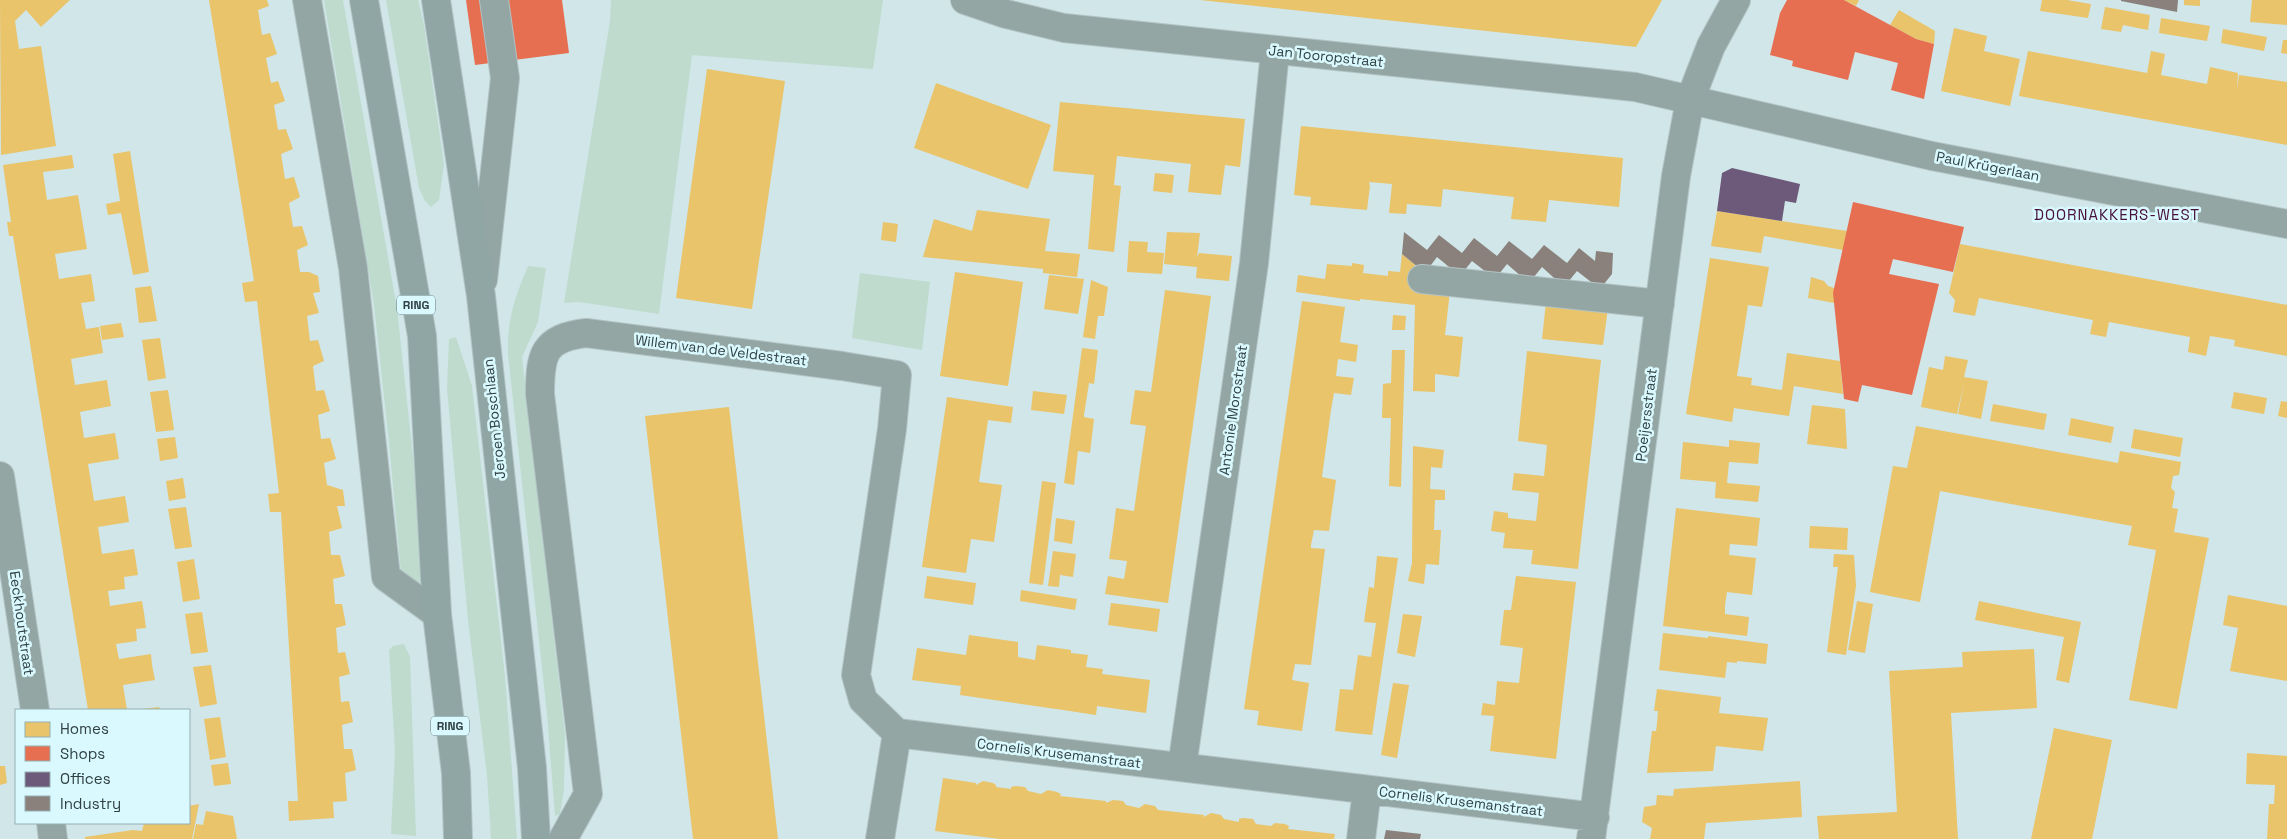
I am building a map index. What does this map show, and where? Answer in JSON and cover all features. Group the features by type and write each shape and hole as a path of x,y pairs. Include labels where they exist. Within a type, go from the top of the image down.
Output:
{"main road":[{"name":"RING","path":"364,0 422,336 437,614 456,773 458,839"},
{"name":"Jeroen Boschlaan","path":"436,0 481,296 532,768 536,839"}],"street":[{"path":"307,0 353,268 386,577 437,614"},
{"path":"481,296 506,78 494,0"},
{"name":"Jan Tooropstraat","path":"965,0 1007,7 1064,28 1635,87 1690,100"},
{"name":"Poeijersstraat","path":"1593,828 1676,176 1690,100 1711,46 1736,0"},
{"name":"Antonie Morostraat","path":"1182,767 1254,264 1275,51"},
{"name":"Paul Krügerlaan","path":"1690,100 1932,156 2287,224"},
{"path":"1422,279 1660,304"},
{"name":"Willem van de Veldestraat","path":"563,839 588,794 540,394 540,366 548,348 567,335 586,333 842,366 897,375 892,429 856,675 863,700 897,733"},
{"name":"Eeckhoutstraat","path":"0,476 35,709"},
{"path":"880,839 897,733"},
{"name":"Cornelis Krusemanstraat","path":"897,733 1367,790 1593,828"},
{"path":"1361,839 1367,790"},
{"path":"51,824 53,839"}],"green space":[{"path":"324,0 343,0 397,309 414,466 423,577 421,582 405,582 401,573 374,305"},
{"path":"386,0 418,0 424,25 444,164 439,200 431,207 425,201 419,188"},
{"path":"611,0 883,0 873,69 692,55 659,314 579,302 564,303 610,21"},
{"path":"528,266 546,268 538,322 522,357 565,735 564,790 560,814 555,816 547,714 508,354 510,319"},
{"path":"860,273 930,282 922,350 852,338"},
{"path":"456,337 472,386 505,676 517,839 491,839 487,775 468,620 447,389 449,339"},
{"path":"404,644 410,657 416,836 391,834 395,752 389,650 393,646"}],"building: Homes":[{"path":"0,0 70,0 41,27 26,10 15,21 19,49 41,46 56,146 1,155"},
{"path":"209,0 267,0 269,6 258,10 262,35 270,33 277,54 266,58 271,83 278,81 285,101 274,105 278,130 286,129 293,149 281,154 285,179 294,177 300,197 289,203 293,227 302,226 308,245 297,250 300,272 309,272 318,276 320,292 313,293 319,313 307,316 310,341 318,340 324,361 313,366 316,391 324,390 330,411 318,415 321,439 330,438 336,459 324,463 327,485 343,490 345,506 337,506 342,528 329,532 331,555 340,555 345,576 333,579 335,604 342,604 346,625 336,628 338,653 345,652 350,674 339,677 341,702 349,701 353,722 342,725 344,749 352,749 356,770 345,773 347,801 333,802 334,818 289,821 288,801 298,801 281,512 270,512 268,494 279,493 257,301 245,302 242,283 254,281"},
{"path":"1200,0 1662,0 1636,47"},
{"path":"1844,0 1859,0 1856,6"},
{"path":"2042,0 2067,0 2091,4 2088,18 2040,11"},
{"path":"2184,0 2200,0 2200,6 2184,5"},
{"path":"2252,0 2287,0 2287,25 2250,22"},
{"path":"2105,7 2150,15 2148,30 2123,25 2121,32 2101,29"},
{"path":"1899,10 1935,31 1934,44 1916,39 1890,25"},
{"path":"2161,18 2210,26 2207,41 2159,33"},
{"path":"1954,28 1987,36 1984,51 2020,59 2010,106 1941,91"},
{"path":"2223,29 2267,37 2264,51 2221,43"},
{"path":"2283,40 2287,40 2287,54 2281,53"},
{"path":"2028,51 2147,73 2151,51 2165,54 2161,75 2207,84 2210,67 2238,73 2237,89 2239,75 2287,82 2287,145 2019,96"},
{"path":"707,69 785,81 752,309 676,298"},
{"path":"936,83 1051,125 1028,189 914,148"},
{"path":"1060,102 1245,119 1240,167 1225,165 1221,195 1188,192 1191,164 1117,156 1114,185 1121,186 1114,252 1088,249 1094,175 1053,171"},
{"path":"1301,126 1623,158 1619,207 1549,200 1546,222 1511,219 1514,197 1443,189 1441,207 1407,204 1406,214 1389,213 1392,184 1369,182 1367,210 1310,205 1311,197 1294,195"},
{"path":"130,151 149,272 133,275 121,213 108,215 106,204 120,201 113,154"},
{"path":"72,155 74,168 43,172 47,200 78,195 87,249 55,254 59,279 91,274 95,301 81,303 86,329 99,327 103,353 71,359 75,385 107,380 111,406 80,412 84,438 115,433 119,459 88,464 94,501 125,496 129,522 98,527 102,554 134,549 138,575 124,577 125,589 108,591 110,606 142,601 146,628 136,629 137,641 116,644 119,659 151,654 155,680 123,685 127,709 88,709 13,236 9,236 7,222 11,222 3,165"},
{"path":"1155,173 1174,175 1172,193 1153,191"},
{"path":"977,210 1050,219 1045,251 1080,254 1077,277 1043,273 1043,269 923,257 934,219 972,231"},
{"path":"1717,211 1847,231 1843,250 1764,236 1761,253 1711,246"},
{"path":"883,222 898,224 896,242 881,240"},
{"path":"1167,232 1200,233 1197,258 1199,253 1232,256 1229,281 1196,278 1197,267 1164,264"},
{"path":"1129,241 1148,242 1147,252 1164,253 1162,274 1127,272"},
{"path":"1960,244 2287,305 2287,356 2234,346 2235,340 2210,336 2206,356 2188,352 2190,337 2109,322 2106,337 2090,334 2093,320 1979,298 1975,316 1953,312 1955,300 1949,293"},
{"path":"1402,254 1415,265 1415,287 1450,291 1445,335 1463,337 1459,377 1435,374 1435,392 1413,391 1415,305 1360,299 1360,301 1296,292 1298,275 1325,279 1327,264 1352,266 1352,263 1364,265 1363,273 1388,276 1388,271 1400,272"},
{"path":"1710,258 1769,267 1762,307 1748,305 1737,376 1752,378 1751,385 1782,390 1787,353 1840,361 1843,394 1794,386 1789,416 1734,408 1732,422 1686,414"},
{"path":"955,272 1023,282 1008,386 940,376"},
{"path":"1049,275 1084,279 1078,314 1044,309"},
{"path":"1811,277 1824,281 1828,286 1834,288 1834,303 1808,298"},
{"path":"1091,280 1108,287 1104,316 1098,316 1095,339 1083,337"},
{"path":"151,286 157,321 139,323 135,288"},
{"path":"1165,290 1211,296 1168,603 1105,594 1108,576 1124,579 1127,561 1109,559 1116,508 1134,511 1146,426 1130,424 1135,390 1151,392"},
{"path":"1302,301 1345,307 1340,342 1358,345 1356,362 1338,359 1336,376 1354,378 1351,395 1334,393 1322,477 1336,480 1329,531 1314,530 1311,545 1311,548 1325,549 1311,665 1295,664 1292,680 1309,683 1302,731 1257,725 1259,711 1244,709"},
{"path":"1546,302 1608,308 1603,345 1542,339"},
{"path":"1393,315 1406,316 1405,330 1392,330"},
{"path":"121,323 124,337 102,340 100,326"},
{"path":"160,338 166,378 148,381 142,340"},
{"path":"1082,348 1098,350 1094,384 1089,383 1084,415 1084,417 1094,419 1090,453 1078,451 1074,485 1064,483"},
{"path":"1392,350 1405,350 1401,487 1389,486 1391,418 1382,418 1383,384 1391,383"},
{"path":"1527,351 1601,360 1578,569 1531,564 1533,550 1503,548 1505,533 1491,531 1494,511 1508,513 1508,518 1536,521 1539,493 1512,490 1514,473 1544,476 1547,445 1518,441"},
{"path":"1945,356 1968,360 1964,377 1988,381 1981,419 1958,414 1964,383 1957,414 1921,407 1929,367 1943,370"},
{"path":"168,390 174,430 156,432 150,392"},
{"path":"1033,391 1067,395 1064,414 1031,410"},
{"path":"2234,392 2267,398 2264,414 2231,408"},
{"path":"947,397 1013,407 1011,423 988,420 979,482 1002,485 994,542 971,539 966,573 922,567"},
{"path":"2281,401 2287,402 2287,418 2278,416"},
{"path":"1993,404 2047,414 2044,430 1990,421"},
{"path":"1812,405 1845,409 1847,449 1807,444"},
{"path":"729,407 778,839 693,839 645,416"},
{"path":"2071,418 2114,427 2111,443 2068,435"},
{"path":"1916,426 2118,463 2120,451 2181,462 2179,475 2173,476 2171,488 2175,492 2172,508 2178,509 2174,532 2209,538 2177,709 2129,700 2156,550 2128,545 2132,526 1940,491 1920,602 1870,592 1893,466 1907,468"},
{"path":"2134,429 2183,438 2180,457 2131,448"},
{"path":"175,437 178,458 160,461 157,439"},
{"path":"1729,440 1760,443 1758,464 1729,462 1727,483 1760,486 1758,502 1715,498 1716,482 1680,479 1683,442 1729,447"},
{"path":"1413,446 1444,450 1442,468 1431,467 1430,489 1445,490 1445,500 1435,500 1434,530 1441,530 1439,565 1426,564 1424,584 1408,581 1412,563"},
{"path":"183,478 186,498 169,501 166,481"},
{"path":"1042,481 1056,483 1043,585 1029,583"},
{"path":"186,507 192,547 175,549 168,509"},
{"path":"1676,508 1760,518 1757,546 1730,544 1729,555 1756,558 1752,595 1727,592 1725,605 1725,614 1749,617 1747,636 1663,626"},
{"path":"1056,518 1075,521 1072,544 1054,541"},
{"path":"1810,526 1848,528 1847,550 1809,548"},
{"path":"1053,551 1076,554 1073,577 1060,575 1059,587 1048,586"},
{"path":"1834,554 1854,555 1856,586 1846,655 1827,652 1838,567 1833,567"},
{"path":"1377,556 1398,558 1372,735 1335,731 1340,689 1353,690 1358,655 1371,657 1376,623 1364,622 1369,587 1374,588"},
{"path":"194,559 200,599 183,602 177,562"},
{"path":"927,576 976,583 973,605 924,598"},
{"path":"1516,576 1576,582 1556,759 1490,751 1494,716 1481,715 1483,703 1495,705 1497,681 1519,683 1523,648 1500,645 1504,610 1511,610"},
{"path":"1021,590 1077,599 1075,610 1020,601"},
{"path":"2228,595 2287,606 2287,681 2230,671 2238,628 2223,625"},
{"path":"1857,601 1873,604 1865,653 1848,650"},
{"path":"1979,601 2081,622 2069,683 2056,680 2064,637 1975,620"},
{"path":"1111,603 1160,609 1157,632 1108,625"},
{"path":"202,612 208,652 191,654 185,614"},
{"path":"1403,614 1422,616 1415,657 1397,653"},
{"path":"1663,633 1708,638 1708,636 1768,644 1766,664 1737,661 1737,663 1727,662 1725,678 1659,670"},
{"path":"969,635 1018,642 1018,657 1035,660 1037,645 1071,650 1071,653 1088,655 1086,667 1103,669 1102,674 1150,680 1146,713 1097,706 1096,715 960,695 961,686 912,680 917,648 966,655"},
{"path":"2034,649 2037,708 1951,713 1958,839 1819,839 1817,816 1897,812 1889,671 1963,667 1962,652"},
{"path":"211,665 217,704 200,707 193,667"},
{"path":"1393,683 1409,685 1397,758 1381,755"},
{"path":"1657,689 1721,697 1719,713 1768,718 1763,751 1716,746 1713,771 1647,773 1652,731 1656,731 1657,724 1658,711 1654,711"},
{"path":"159,707 160,709 143,709"},
{"path":"220,717 226,757 210,760 204,719"},
{"path":"2054,728 2112,740 2092,839 2031,839"},
{"path":"2247,753 2287,756 2287,839 2267,839 2269,804 2274,804 2275,785 2246,784"},
{"path":"228,763 231,784 214,786 211,765"},
{"path":"0,766 5,766 7,783 0,785"},
{"path":"943,778 976,783 976,785 983,781 993,783 996,787 1011,789 1011,787 1015,786 1025,787 1028,791 1041,794 1048,790 1061,794 1060,796 1106,801 1106,803 1113,800 1123,801 1126,805 1139,808 1145,804 1155,806 1158,810 1204,815 1204,817 1211,813 1221,815 1224,819 1239,822 1239,819 1243,818 1253,819 1256,824 1271,826 1275,823 1285,824 1289,826 1288,829 1335,834 1334,839 1000,839 935,831"},
{"path":"1800,781 1802,817 1706,823 1704,839 1650,839 1652,828 1642,822 1644,807 1656,805 1657,795 1673,796 1674,789"},
{"path":"199,804 192,839 85,839 85,837 133,830 142,831 144,824 190,824 190,806"},
{"path":"206,811 233,816 237,839 193,839 196,824 203,825"}],"building: Shops":[{"path":"466,0 562,0 569,53 475,65"},
{"path":"1787,0 1844,0 1916,39 1934,44 1924,99 1891,90 1898,63 1855,52 1848,80 1792,66 1793,61 1770,55 1780,13"},
{"path":"1853,202 1964,227 1953,272 1893,259 1889,274 1939,284 1912,395 1862,385 1858,402 1844,399 1833,293"}],"building: Offices":[{"path":"1732,168 1800,184 1796,203 1785,201 1782,221 1717,211 1722,173"}],"building: Industry":[{"path":"2178,0 2177,12 2121,1"},
{"path":"1404,232 1427,250 1439,235 1462,253 1474,238 1497,256 1509,241 1532,259 1544,245 1567,263 1579,248 1595,261 1596,251 1613,253 1612,274 1600,289 1577,271 1564,287 1542,267 1529,283 1507,264 1495,279 1472,261 1460,276 1437,257 1425,273 1402,254"},
{"path":"1386,830 1421,834 1420,839 1384,839"}],"district":[{"name":"DOORNAKKERS-WEST","path":"2117,215"}]}
